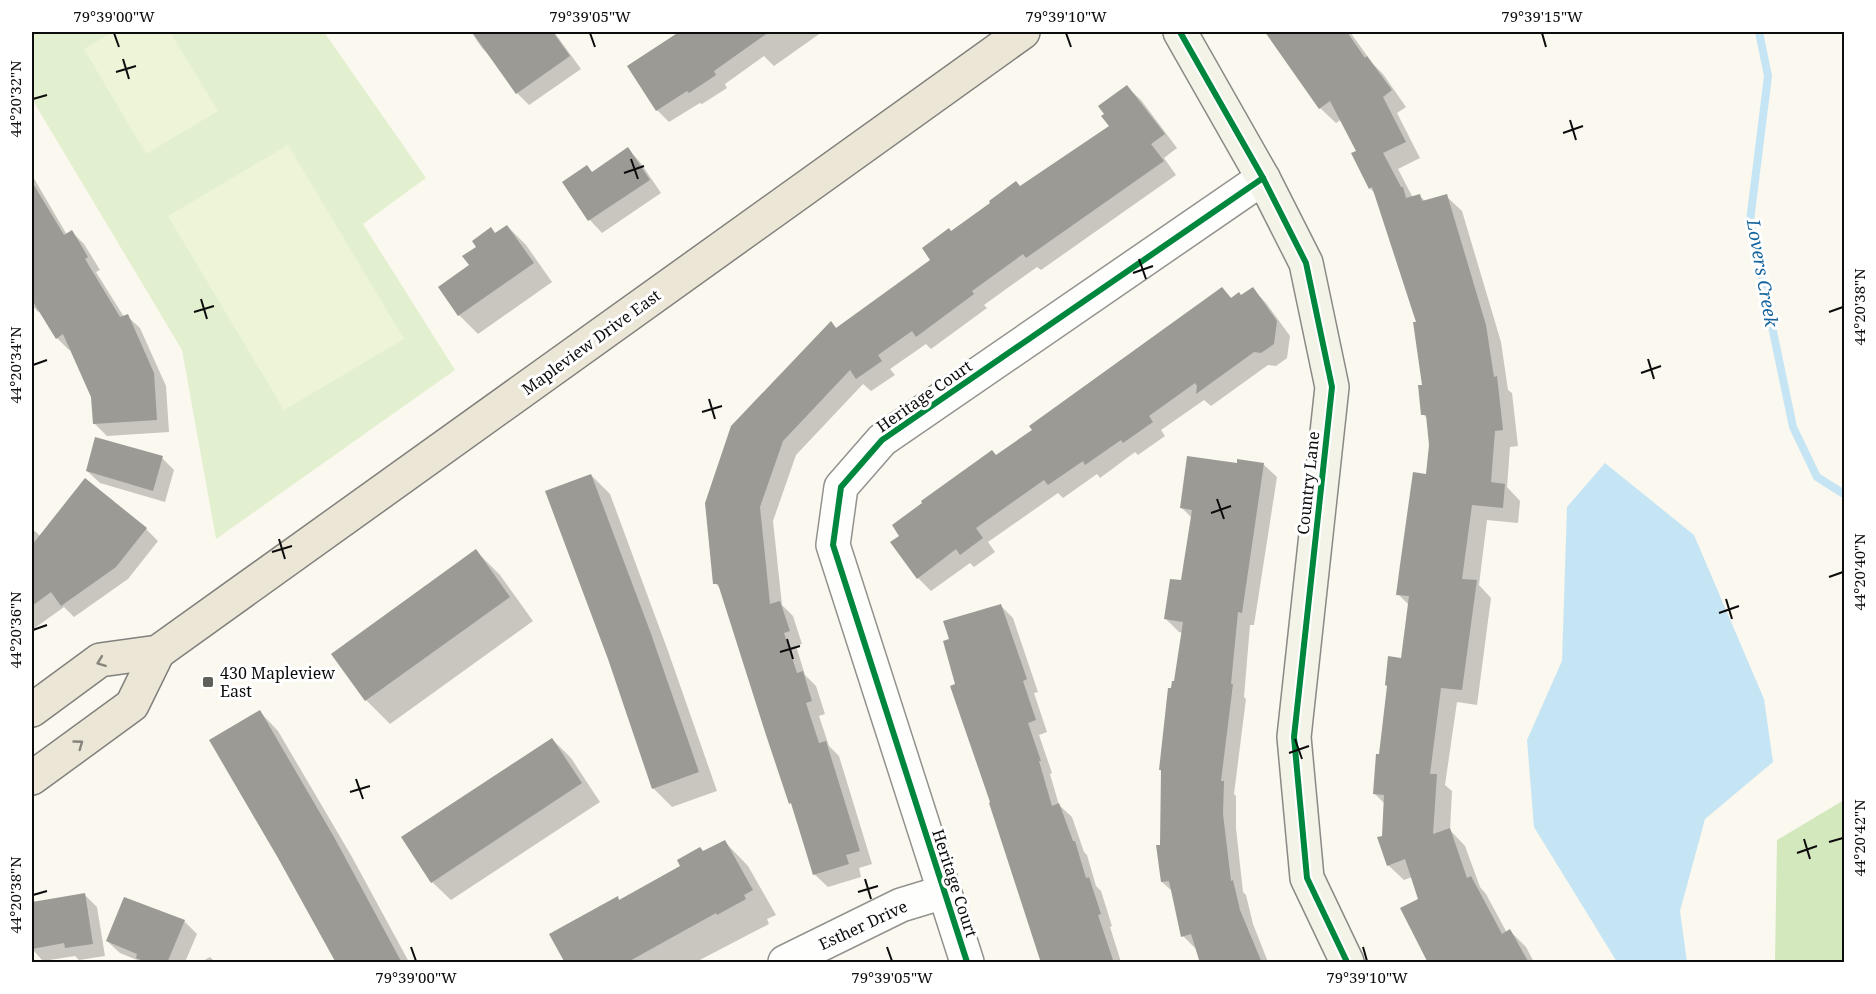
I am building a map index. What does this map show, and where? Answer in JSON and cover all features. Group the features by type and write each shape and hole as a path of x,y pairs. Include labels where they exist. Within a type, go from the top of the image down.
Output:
{"main road":[{"name":"Mapleview Drive East","path":"32,710 100,660 158,652 1023,32"},
{"name":"Mapleview Drive East","path":"32,778 132,705 158,652"}],"street":[{"name":"Country Lane","path":"1180,32 1263,177 1306,263 1332,387 1294,737 1307,878 1347,963"},
{"name":"Heritage Court","path":"968,963 833,545 841,487 882,440 1263,177"},
{"name":"Esther Drive","path":"784,963 901,905 944,892"}],"green space":[{"path":"32,32 324,32 426,178 363,224 455,370 216,539 182,350 32,99"},
{"path":"113,32 170,32 218,111 146,154 84,49"},
{"path":"288,145 404,339 284,410 168,216"},
{"path":"1844,800 1844,962 1775,962 1777,840"}],"water":[{"path":"1605,463 1694,535 1764,699 1773,762 1705,819 1680,911 1687,962 1617,962 1534,827 1527,740 1562,661 1567,507"}],"building":[{"path":"472,32 553,32 570,56 516,94"},
{"path":"679,32 769,32 714,71 716,75 656,111 627,66"},
{"path":"1265,32 1347,32 1365,58 1367,56 1392,90 1383,97 1406,142 1383,153 1403,187 1406,198 1420,194 1422,201 1447,194 1486,325 1494,377 1497,376 1503,430 1495,431 1491,482 1505,484 1503,508 1472,505 1462,579 1477,580 1462,690 1441,688 1430,774 1437,774 1433,834 1450,828 1467,878 1471,876 1502,934 1510,929 1529,963 1428,963 1400,908 1418,899 1405,859 1387,866 1377,837 1382,836 1384,795 1373,794 1376,754 1379,754 1387,686 1385,685 1388,656 1401,658 1409,596 1396,595 1413,472 1426,474 1429,445 1426,415 1421,415 1418,385 1422,385 1413,322 1416,322 1372,187 1369,189 1351,153 1356,151 1330,101 1319,109"},
{"path":"1127,85 1165,134 1151,144 1164,161 1026,258 1023,254 972,291 974,294 916,337 912,331 878,355 882,361 856,379 850,370 783,441 760,507 770,604 780,601 790,631 784,633 797,673 803,671 812,701 806,703 819,743 826,741 860,851 846,855 849,864 813,875 718,584 713,584 705,503 731,426 831,321 836,328 930,260 922,248 949,228 951,231 1016,181 1020,186 1109,126 1101,116 1104,114 1098,106"},
{"path":"628,147 650,180 588,221 562,182 587,165 592,172"},
{"path":"32,182 64,235 72,230 88,257 85,259 120,317 128,314 154,373 157,420 93,424 91,397 63,334 56,339 32,300"},
{"path":"507,225 534,263 458,316 438,287 469,265 462,256 476,247 472,241 491,227 495,233"},
{"path":"1222,287 1231,298 1253,287 1277,321 1274,344 1261,353 1254,352 1196,394 1195,383 1149,416 1153,422 1123,443 1121,440 1085,465 1083,461 1048,485 1044,480 976,528 983,538 960,555 956,549 917,579 890,542 899,536 892,525 922,503 921,501 992,450 996,455 1032,430 1029,426"},
{"path":"95,437 163,456 153,491 86,471"},
{"path":"1187,456 1237,463 1237,459 1264,463 1242,613 1238,612 1231,684 1233,684 1221,781 1224,781 1223,814 1231,881 1233,880 1240,910 1262,963 1200,963 1191,934 1181,937 1169,881 1161,882 1156,845 1160,845 1161,770 1159,770 1168,688 1171,688 1172,681 1174,681 1183,622 1164,619 1170,579 1181,580 1192,510 1180,508"},
{"path":"591,474 650,631 699,772 652,789 608,659 545,491"},
{"path":"85,478 147,528 116,567 61,606 51,592 32,606 32,545"},
{"path":"476,549 510,597 365,701 331,654"},
{"path":"1001,604 1027,679 1023,681 1036,720 1028,723 1041,761 1039,761 1052,806 1059,803 1073,841 1075,841 1086,878 1089,877 1101,914 1098,915 1114,963 1041,963 950,686 955,684 943,641 949,639 943,621"},
{"path":"260,710 334,837 402,963 336,963 209,740"},
{"path":"552,738 582,783 431,883 401,837"},
{"path":"725,840 753,890 744,895 746,899 626,963 565,963 549,934 618,896 619,900 680,866 677,860 700,847 703,851"},
{"path":"85,893 93,944 65,948 64,943 32,949 32,902"},
{"path":"124,897 185,920 167,963 148,963 136,958 137,954 106,941"}],"waterway":[{"name":"Lovers Creek","path":"1759,32 1768,76 1750,221 1793,427 1817,477 1844,494"}],"cycle path":[{"path":"1180,32 1263,178 1306,263 1332,387 1294,737 1307,878 1347,962"},
{"path":"967,962 833,545 841,487 882,440 1263,178"}],"place":[{"name":"430 Mapleview East","path":"208,682"}]}
